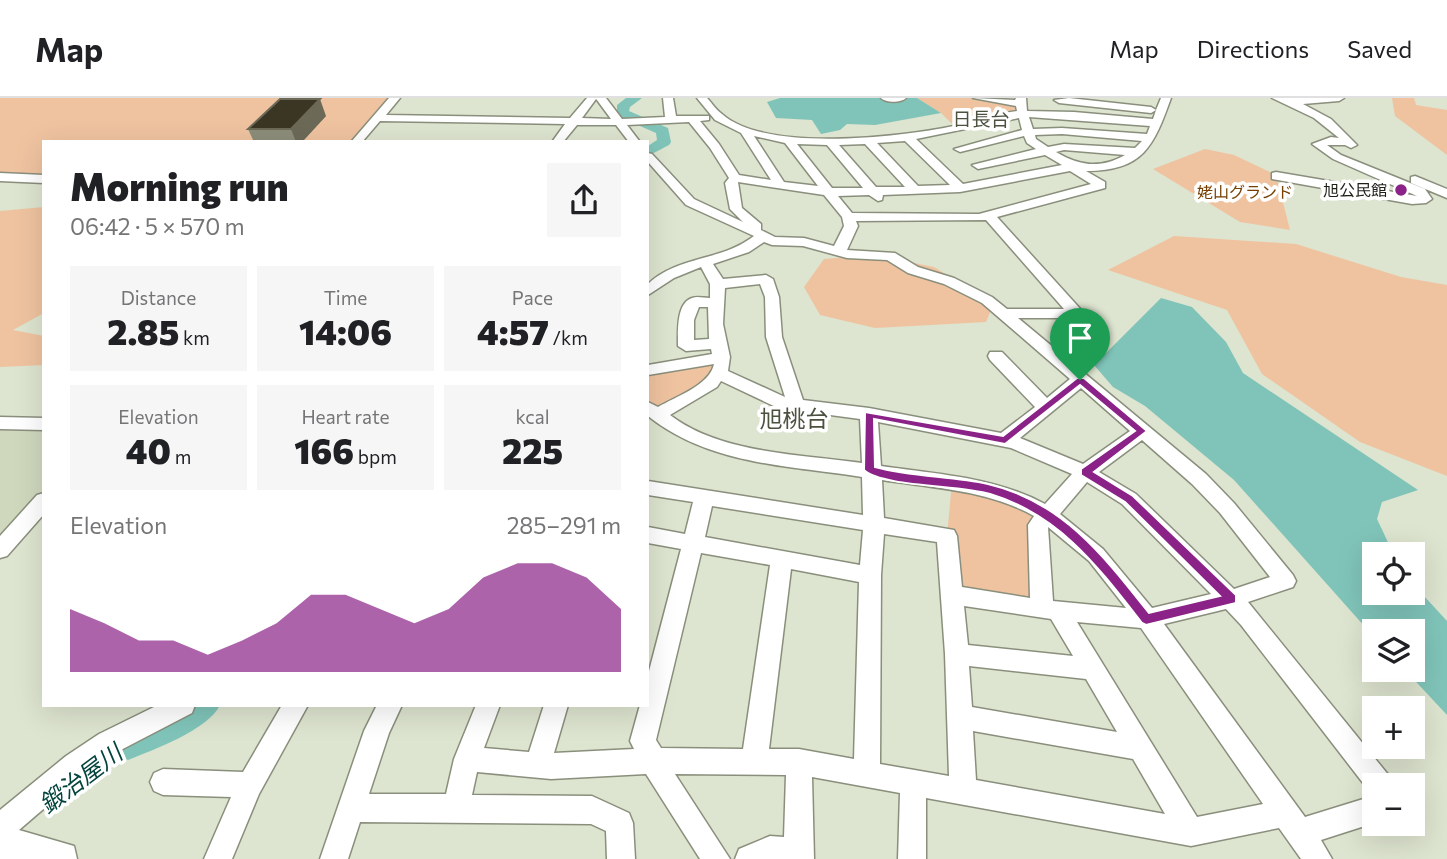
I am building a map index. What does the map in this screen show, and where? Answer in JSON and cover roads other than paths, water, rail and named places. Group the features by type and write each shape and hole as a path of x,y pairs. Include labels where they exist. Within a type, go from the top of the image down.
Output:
{"street":[{"path":"358,140 395,98"},
{"path":"559,140 592,98"},
{"path":"601,98 633,140"},
{"path":"668,98 671,121"},
{"path":"702,98 719,116 745,131 832,144 941,132 1021,105"},
{"path":"886,98 901,98"},
{"path":"978,98 1021,105 1057,115 1160,117"},
{"path":"735,178 831,192 915,190 998,182 1072,167 1102,167 1118,164 1138,152 1151,138 1165,98"},
{"path":"1280,99 1339,98"},
{"path":"1057,115 1060,99 1160,117"},
{"path":"1280,99 1333,125 1360,159 1371,166 1447,194"},
{"path":"848,217 990,217 1021,198 1101,185 1031,141 1021,105"},
{"path":"377,118 644,122 719,116"},
{"path":"693,120 715,146 735,178"},
{"path":"745,131 780,184"},
{"path":"960,149 1028,132 1062,131 1151,138"},
{"path":"941,132 998,182 1021,198"},
{"path":"906,136 960,187"},
{"path":"788,139 848,217 851,226 839,251"},
{"path":"1276,176 1412,200 1426,199 1421,192 1337,157 1318,144 1331,140 1349,142"},
{"path":"868,141 915,190"},
{"path":"832,144 897,219"},
{"path":"978,165 1044,150 1084,146 1138,152"},
{"path":"649,157 691,202 712,215 772,241 804,242 839,251 890,256 913,270 970,290 1004,314 1199,479 1227,508 1285,581 1231,599 1146,619 952,596"},
{"path":"0,177 42,179"},
{"path":"735,178 730,183 736,209 753,223 763,236"},
{"path":"990,217 1076,313 1004,314"},
{"path":"650,285 677,271 745,249 763,236"},
{"path":"704,262 715,274 719,284 715,324 720,358 711,383 652,412 677,430 721,449 988,489 1023,500 1048,514 1096,555 1146,619 1318,859"},
{"path":"719,284 766,279 772,297 774,337 796,406"},
{"path":"717,303 694,302 686,320 686,346 720,358 784,404 869,414 1005,440 1085,472 1129,499 1249,618 1371,773"},
{"path":"996,356 1046,407"},
{"path":"649,370 720,358"},
{"path":"1005,440 1080,380"},
{"path":"867,774 870,575 874,525 869,414"},
{"path":"0,423 42,424"},
{"path":"1142,431 1085,472 1038,525 1050,609 1093,669 1191,832"},
{"path":"649,488 947,536 957,654 963,792"},
{"path":"704,498 643,741 652,761 716,859"},
{"path":"0,550 42,502"},
{"path":"649,535 870,575"},
{"path":"754,762 782,559"},
{"path":"957,654 1093,669"},
{"path":"0,828 75,765 108,743 179,707"},
{"path":"218,859 250,785 295,707"},
{"path":"334,859 377,731 389,707"},
{"path":"456,808 467,759 487,707"},
{"path":"538,765 555,707"},
{"path":"960,717 1139,748"},
{"path":"467,759 538,765 652,761 799,762 1191,832 1292,823 1362,811"},
{"path":"749,859 770,850 799,856 799,762"},
{"path":"163,782 250,785"},
{"path":"912,859 913,784"},
{"path":"351,808 592,810 619,822 621,859"},
{"path":"0,856 18,843 64,856 62,859"}],"water":[{"path":"780,98 917,98 941,113 875,125 847,124 840,130 821,134 812,120 776,118 767,102"},
{"path":"1161,298 1192,307 1226,342 1243,373 1418,490 1382,502 1377,519 1388,542 1362,542 1362,605 1425,605 1425,597 1447,621 1447,715 1416,682 1425,682 1425,619 1362,619 1362,624 1234,480 1145,406 1113,387 1094,365"}],"waterway":[{"name":"鍛治屋川","path":"635,98 624,105 622,113 663,131 664,142 649,151"},
{"name":"鍛治屋川","path":"128,744 167,727 201,707"}],"place":[{"name":"旭公民館","path":"1401,190"}],"district":[{"name":"日長台","path":"981,119"},
{"name":"旭桃台","path":"794,419"}],"park label":[{"name":"姥山グランド","path":"1245,192"}]}
